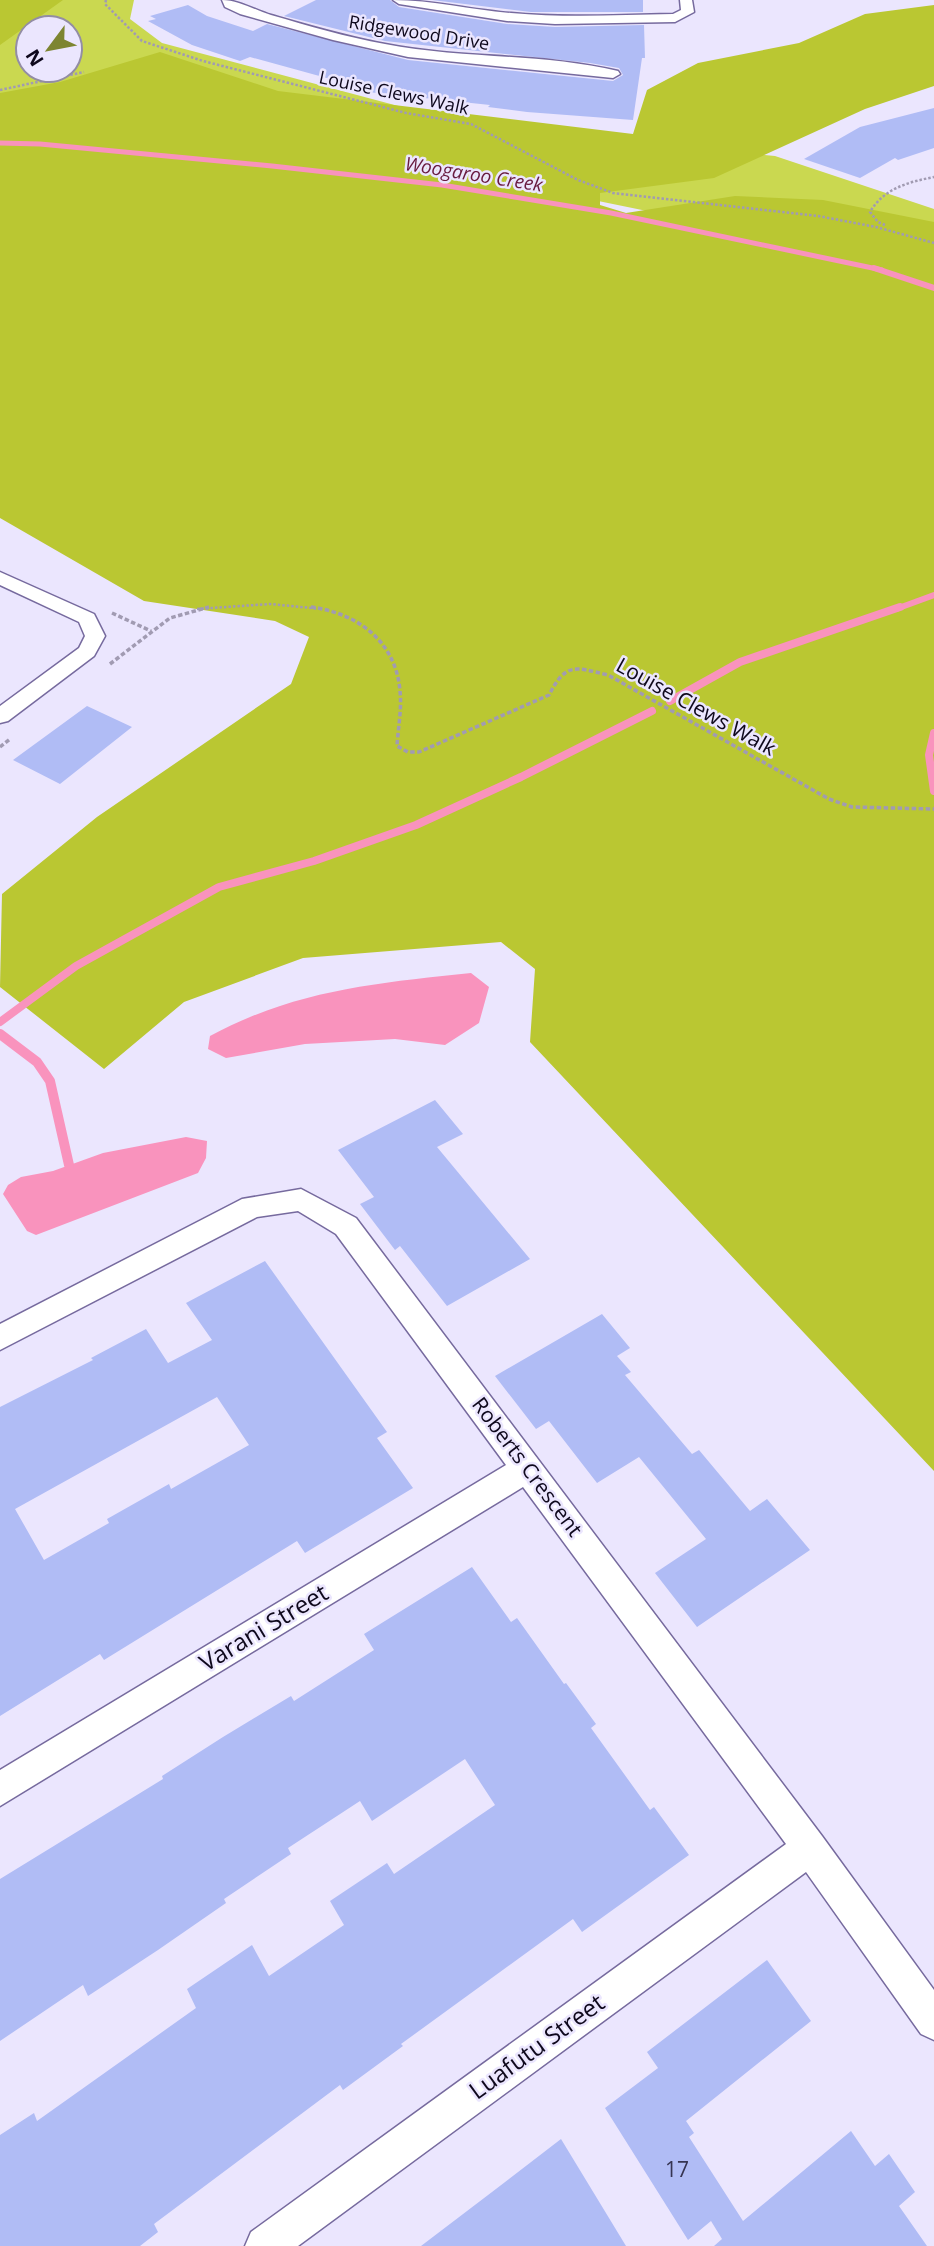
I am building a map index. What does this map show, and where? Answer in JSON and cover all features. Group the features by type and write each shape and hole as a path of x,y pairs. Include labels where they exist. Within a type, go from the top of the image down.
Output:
{"street":[{"name":"Ridgewood Drive","path":"228,0 229,4 245,11 354,43 431,56 613,74"},
{"path":"399,0 460,11 555,20 675,18 688,12 686,0"},
{"path":"0,578 87,618 95,636 86,652 0,716"},
{"name":"Roberts Crescent","path":"0,1338 253,1207 301,1200 346,1226 810,1848 934,2021"},
{"name":"Varani Street","path":"0,1789 528,1468"},
{"name":"Luafutu Street","path":"265,2246 810,1848"}],"path":[{"name":"Louise Clews Walk","path":"106,0 105,4 111,12 142,41 203,61 406,113 477,125 576,182 610,192 637,199 709,203 827,217 894,229 934,243"},
{"path":"0,90 28,84"},
{"path":"894,229 878,222 870,212 874,202 886,192 934,177"},
{"name":"Louise Clews Walk","path":"152,632 180,614 218,606 248,604 297,605 357,620 374,635 389,655 401,685 397,746 408,752 419,752 550,695 558,677 568,669 582,668 608,675 646,694 829,799 852,807 934,808"}],"green space":[{"path":"0,0 134,0 130,19 162,43 402,107 547,136 775,156 934,209 934,270 408,162 0,130"},
{"path":"0,0 63,0 43,14 14,14 14,35 0,45"},
{"path":"934,5 934,86 865,109 714,178 600,193 600,205 626,213 735,196 823,200 934,222 934,1471 530,1042 535,969 501,942 303,958 184,1002 104,1069 0,987 2,894 97,817 291,684 309,637 275,621 144,601 0,518 0,93 49,84 84,84 84,75 160,52 278,91 633,134 647,90 698,63 799,43 865,14"}],"shaded area":[{"path":"471,973 489,987 479,1023 445,1045 395,1039 305,1044 226,1058 208,1049 210,1036 242,1020 305,998 370,985"},
{"path":"186,1137 207,1141 206,1158 198,1173 36,1235 27,1231 3,1194 8,1185 21,1177 53,1171 103,1153"}],"building":[{"path":"316,0 390,0 399,7 507,24 555,27 644,25 645,58 642,58 633,120 527,112 488,107 490,105 358,91 363,88 250,57 240,61 192,45 148,21 156,19 150,16 188,5 207,16 253,31 267,24 408,60 613,81 623,75 619,68 590,63 385,41 284,16"},
{"path":"432,0 643,0 643,12 531,12"},
{"path":"934,108 934,148 898,160 895,158 860,178 804,159 860,127"},
{"path":"87,706 132,727 60,784 13,760"},
{"path":"435,1100 463,1134 437,1147 530,1259 447,1306 400,1246 395,1250 360,1204 374,1197 338,1150"},
{"path":"265,1261 387,1432 377,1438 413,1488 305,1553 297,1541 104,1660 100,1654 0,1716 0,1407 93,1360 91,1358 146,1329 168,1363 212,1340 186,1303","holes":["217,1397 249,1445 171,1489 169,1484 107,1519 109,1523 44,1560 15,1509"]},
{"path":"602,1314 630,1348 617,1356 631,1372 625,1375 692,1454 699,1450 750,1511 767,1499 810,1550 697,1627 655,1573 706,1539 639,1457 597,1483 549,1421 536,1429 495,1376"},
{"path":"472,1567 511,1622 517,1618 564,1684 566,1683 596,1724 591,1728 650,1810 654,1807 689,1855 582,1932 573,1919 401,2044 403,2046 343,2090 340,2085 154,2224 158,2232 140,2246 0,2246 0,2135 34,2113 37,2121 196,2008 187,1989 252,1945 269,1976 344,1925 330,1901 387,1863 394,1874 495,1805 465,1759 372,1821 360,1801 288,1848 291,1854 224,1899 226,1903 158,1950 88,1996 83,1985 0,2041 0,1879 163,1779 162,1776 223,1737 291,1696 294,1701 374,1650 364,1634"},
{"path":"767,1960 811,2021 686,2121 694,2133 689,2137 743,2221 851,2131 875,2166 889,2154 915,2192 899,2206 927,2246 714,2246 722,2239 711,2221 688,2240 605,2108 658,2068 647,2052"},
{"path":"561,2139 626,2246 421,2246 492,2192"}],"waterway":[{"name":"Woogaroo Creek","path":"0,143 40,144 272,166 442,185 611,213 877,269"},
{"name":"Woogaroo Creek","path":"877,269 882,270"},
{"name":"Woogaroo Creek","path":"877,269 934,288"},
{"path":"896,609 934,595"},
{"path":"670,701 740,662 900,607"},
{"path":"0,1022 76,966 219,887 314,861 416,825 521,777 652,711"},
{"path":"934,733 929,755 934,791"},
{"path":"0,1034 37,1062 50,1081 69,1165"}]}
